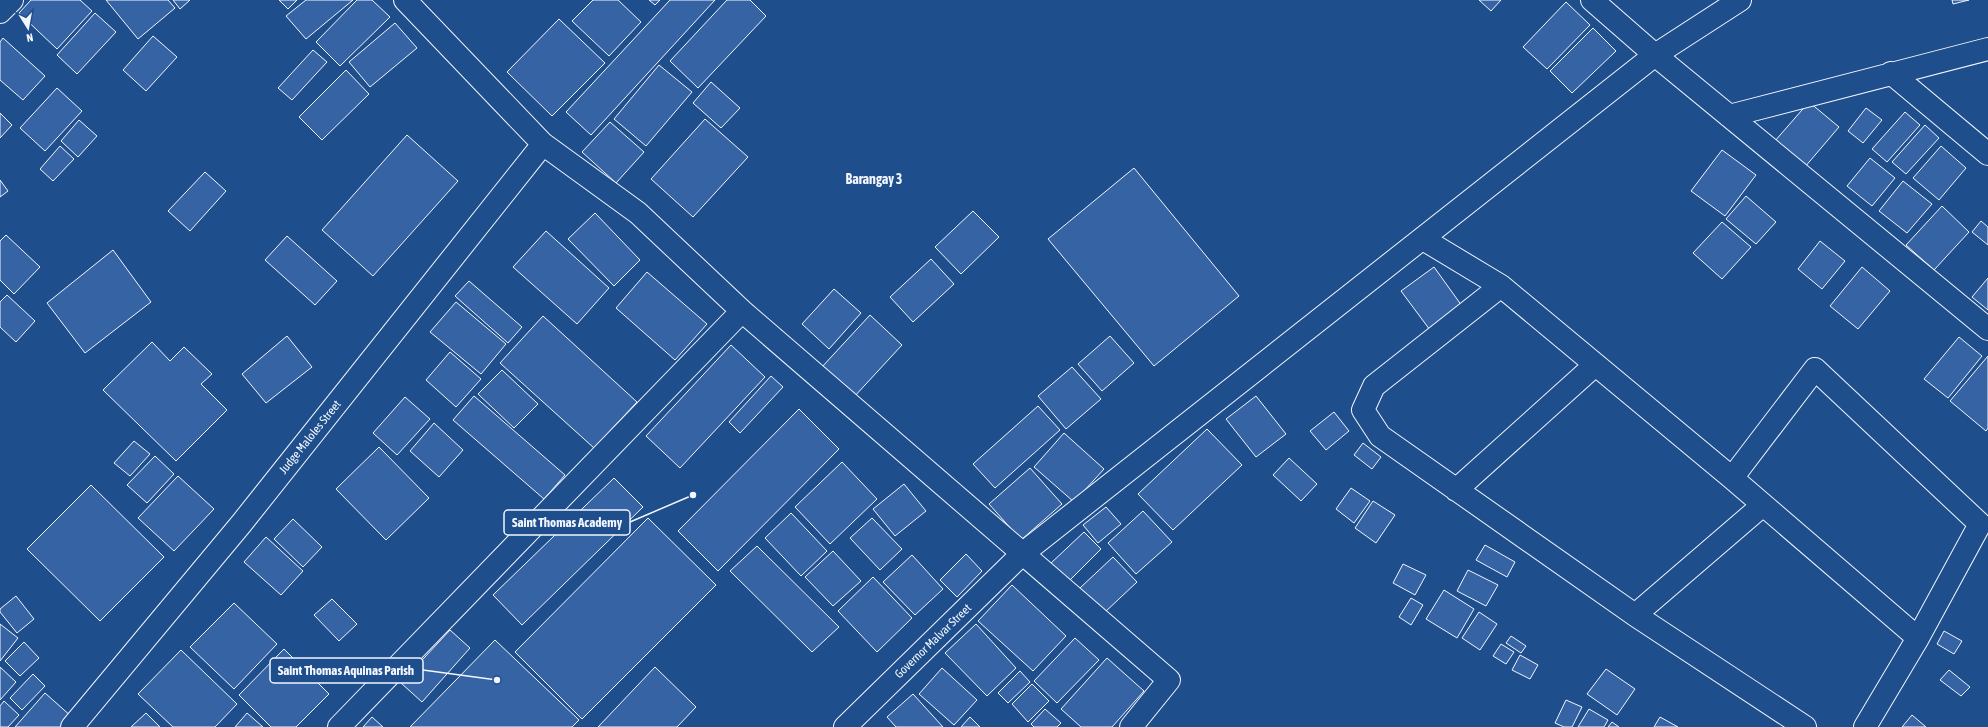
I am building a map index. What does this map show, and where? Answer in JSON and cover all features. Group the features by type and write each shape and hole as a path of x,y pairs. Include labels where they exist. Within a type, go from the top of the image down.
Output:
{"street":[{"path":"0,12 12,0"},
{"path":"405,0 544,144 638,214 742,311 1022,554 1170,680 1131,727"},
{"path":"1592,0 1655,55 1988,329"},
{"name":"Governor Malvar Street","path":"845,727 1022,554 1655,55 1740,0"},
{"path":"1729,116 1988,49"},
{"path":"1891,73 1988,154"},
{"name":"Judge Maloles Street","path":"72,727 241,524 544,144"},
{"path":"1423,239 1501,286 1732,478 1918,638"},
{"path":"1501,286 1374,386 1363,410 1380,436 1635,614 1805,727"},
{"path":"339,727 742,311"},
{"path":"1456,490 1595,365"},
{"path":"1732,478 1815,369 1980,524 1918,638 1865,727"},
{"path":"1635,614 1763,505"}],"building":[{"path":"31,0 80,0 92,11 57,49 19,13"},
{"path":"106,0 168,0 175,8 138,39"},
{"path":"173,0 190,0 180,9"},
{"path":"279,0 297,0 288,9"},
{"path":"306,0 353,0 306,39 286,16"},
{"path":"357,0 372,0 390,17 340,66 316,42"},
{"path":"593,0 618,0 641,22 609,56 572,21"},
{"path":"649,0 660,0 655,5"},
{"path":"670,0 715,0 591,135 566,112"},
{"path":"727,0 750,0 766,16 698,88 670,61"},
{"path":"1479,0 1501,0 1491,11"},
{"path":"1952,0 1969,0 1953,4"},
{"path":"1566,2 1590,25 1547,69 1523,47"},
{"path":"95,13 116,32 77,74 57,55"},
{"path":"559,19 605,63 552,116 507,72"},
{"path":"395,23 417,48 370,87 349,62"},
{"path":"1593,28 1616,51 1572,93 1550,71"},
{"path":"153,36 177,57 146,91 123,70"},
{"path":"3,38 45,76 23,100 0,80 0,42"},
{"path":"313,50 327,62 292,100 278,88"},
{"path":"659,65 692,92 646,146 614,119"},
{"path":"346,70 369,94 322,140 299,117"},
{"path":"711,82 740,108 721,128 693,103"},
{"path":"57,88 82,111 45,151 20,128"},
{"path":"1809,102 1839,127 1804,168 1774,142"},
{"path":"1866,108 1882,120 1863,143 1848,131"},
{"path":"1905,112 1920,125 1887,162 1872,149"},
{"path":"0,113 12,125 0,138"},
{"path":"705,119 748,157 693,217 651,179"},
{"path":"79,120 97,136 78,157 61,141"},
{"path":"610,122 644,152 616,183 582,152"},
{"path":"1925,125 1939,138 1906,174 1892,162"},
{"path":"407,135 458,181 373,276 322,230"},
{"path":"60,146 74,159 53,181 40,169"},
{"path":"1941,146 1966,168 1939,200 1913,178"},
{"path":"1722,150 1756,175 1725,216 1691,191"},
{"path":"1870,158 1895,178 1872,206 1847,186"},
{"path":"1134,168 1239,296 1154,366 1048,239"},
{"path":"205,172 226,191 190,231 168,211"},
{"path":"0,180 8,191 0,197"},
{"path":"1903,181 1932,204 1907,233 1879,211"},
{"path":"1746,196 1776,222 1756,244 1726,219"},
{"path":"1942,206 1969,232 1934,270 1906,245"},
{"path":"973,211 999,237 961,274 935,247"},
{"path":"595,213 640,260 614,286 568,239"},
{"path":"1981,221 1988,227 1988,245 1972,232"},
{"path":"1722,222 1751,247 1722,279 1693,253"},
{"path":"546,231 609,288 577,324 513,267"},
{"path":"6,235 40,267 14,294 0,280 0,241"},
{"path":"287,236 337,281 315,305 265,260"},
{"path":"1820,241 1845,261 1822,289 1798,269"},
{"path":"113,250 151,302 85,353 47,303"},
{"path":"931,259 954,284 913,322 890,297"},
{"path":"1434,267 1462,306 1430,330 1401,291"},
{"path":"1862,267 1890,291 1858,329 1830,306"},
{"path":"647,272 707,324 675,360 616,308"},
{"path":"1988,278 1988,310 1972,297"},
{"path":"469,281 522,327 508,343 455,296"},
{"path":"834,289 861,313 829,349 802,324"},
{"path":"7,295 35,321 16,342 0,327 0,302"},
{"path":"456,302 506,344 481,374 430,332"},
{"path":"870,315 902,345 853,398 821,368"},
{"path":"543,316 637,402 594,448 500,363"},
{"path":"287,336 312,367 266,403 242,374"},
{"path":"1110,336 1134,363 1102,391 1078,364"},
{"path":"1959,337 1982,356 1948,398 1924,379"},
{"path":"152,342 170,361 184,347 212,374 201,384 227,410 176,461 103,390"},
{"path":"731,345 765,377 680,468 646,436"},
{"path":"450,352 481,379 456,407 426,380"},
{"path":"1988,356 1988,428 1986,431 1950,401"},
{"path":"1072,367 1101,399 1066,429 1038,396"},
{"path":"502,370 538,404 514,428 478,394"},
{"path":"771,376 783,387 740,433 729,422"},
{"path":"474,396 565,475 544,499 453,420"},
{"path":"1256,396 1286,434 1256,457 1226,419"},
{"path":"405,397 430,419 397,455 373,433"},
{"path":"1038,406 1060,430 995,488 973,464"},
{"path":"799,409 839,449 718,571 678,531"},
{"path":"1334,412 1349,431 1326,450 1310,431"},
{"path":"434,423 463,450 439,477 410,451"},
{"path":"1207,429 1242,465 1173,530 1138,494"},
{"path":"1064,433 1104,469 1074,502 1034,467"},
{"path":"134,441 150,454 130,476 114,463"},
{"path":"1363,443 1381,457 1372,469 1354,455"},
{"path":"379,447 429,498 386,540 336,489"},
{"path":"155,456 174,474 147,503 127,485"},
{"path":"1289,458 1317,484 1301,501 1273,475"},
{"path":"842,462 877,499 830,544 795,507"},
{"path":"1030,468 1062,504 1021,540 989,504"},
{"path":"178,476 214,509 174,551 138,518"},
{"path":"614,478 643,507 522,625 493,595"},
{"path":"904,484 926,511 895,536 873,509"},
{"path":"91,485 164,557 100,621 27,549"},
{"path":"1351,488 1370,501 1354,523 1336,509"},
{"path":"1373,501 1395,515 1376,543 1355,528"},
{"path":"1106,507 1121,524 1098,543 1083,525"},
{"path":"1143,511 1172,542 1136,574 1108,543"},
{"path":"791,513 827,551 801,576 765,538"},
{"path":"648,518 716,585 582,719 515,652"},
{"path":"872,518 902,549 880,570 850,538"},
{"path":"293,519 322,547 303,567 274,539"},
{"path":"1084,532 1101,549 1068,582 1050,564"},
{"path":"266,537 303,571 281,595 244,562"},
{"path":"1485,545 1515,562 1507,577 1476,560"},
{"path":"757,546 839,627 812,652 730,571"},
{"path":"833,551 861,581 833,606 805,577"},
{"path":"966,554 982,571 957,597 940,580"},
{"path":"912,555 943,589 915,615 883,582"},
{"path":"1113,557 1137,582 1104,613 1080,588"},
{"path":"1403,564 1426,575 1415,595 1393,583"},
{"path":"1468,570 1498,585 1486,606 1457,591"},
{"path":"873,577 912,618 877,652 838,611"},
{"path":"1012,585 1066,636 1033,671 978,621"},
{"path":"1444,590 1474,609 1457,638 1426,619"},
{"path":"16,596 34,619 17,633 0,612 0,609"},
{"path":"1411,598 1423,605 1411,625 1399,617"},
{"path":"332,599 357,624 339,641 314,615"},
{"path":"234,603 277,644 234,689 190,647"},
{"path":"1479,612 1497,624 1480,650 1462,638"},
{"path":"0,624 18,638 0,661"},
{"path":"976,624 1016,668 987,696 945,653"},
{"path":"450,630 470,648 422,702 401,683"},
{"path":"1944,631 1962,641 1954,654 1937,644"},
{"path":"1511,636 1526,646 1521,653 1506,643"},
{"path":"1075,638 1099,660 1057,703 1034,681"},
{"path":"495,640 579,720 572,727 410,727"},
{"path":"24,642 39,658 20,676 5,661"},
{"path":"1501,644 1514,652 1506,664 1493,656"},
{"path":"284,649 329,694 296,727 271,727 239,695"},
{"path":"181,650 237,704 215,727 173,727 138,694"},
{"path":"1520,655 1538,665 1530,679 1512,670"},
{"path":"1107,658 1144,691 1112,727 1081,727 1061,709"},
{"path":"0,667 16,682 0,700"},
{"path":"655,667 696,707 677,727 598,727"},
{"path":"942,668 977,700 954,725 919,694"},
{"path":"1606,669 1635,689 1617,715 1587,694"},
{"path":"1949,670 1970,687 1961,696 1940,680"},
{"path":"1020,671 1030,682 1008,703 998,693"},
{"path":"33,674 45,686 22,710 10,698"},
{"path":"1032,684 1049,701 1028,722 1012,704"},
{"path":"45,693 72,717 63,727 15,727"},
{"path":"913,694 943,727 896,727 887,717"},
{"path":"1566,700 1582,707 1572,727 1564,727 1555,723"},
{"path":"4,701 19,715 8,727 0,727 0,706"},
{"path":"1045,709 1061,723 1057,727 1034,727 1031,724"},
{"path":"1589,709 1608,720 1604,727 1578,727"},
{"path":"146,713 160,727 131,727"},
{"path":"247,713 263,727 235,727"},
{"path":"1912,715 1926,727 1902,727"},
{"path":"372,717 383,727 363,727"},
{"path":"970,717 980,727 961,727"},
{"path":"1660,717 1678,727 1654,727"},
{"path":"1612,722 1619,727 1608,727"}],"place":[{"name":"Saint Thomas Academy","path":"693,495"},
{"name":"Saint Thomas Aquinas Parish","path":"497,680"}],"district":[{"name":"Barangay 3","path":"874,179"}]}
